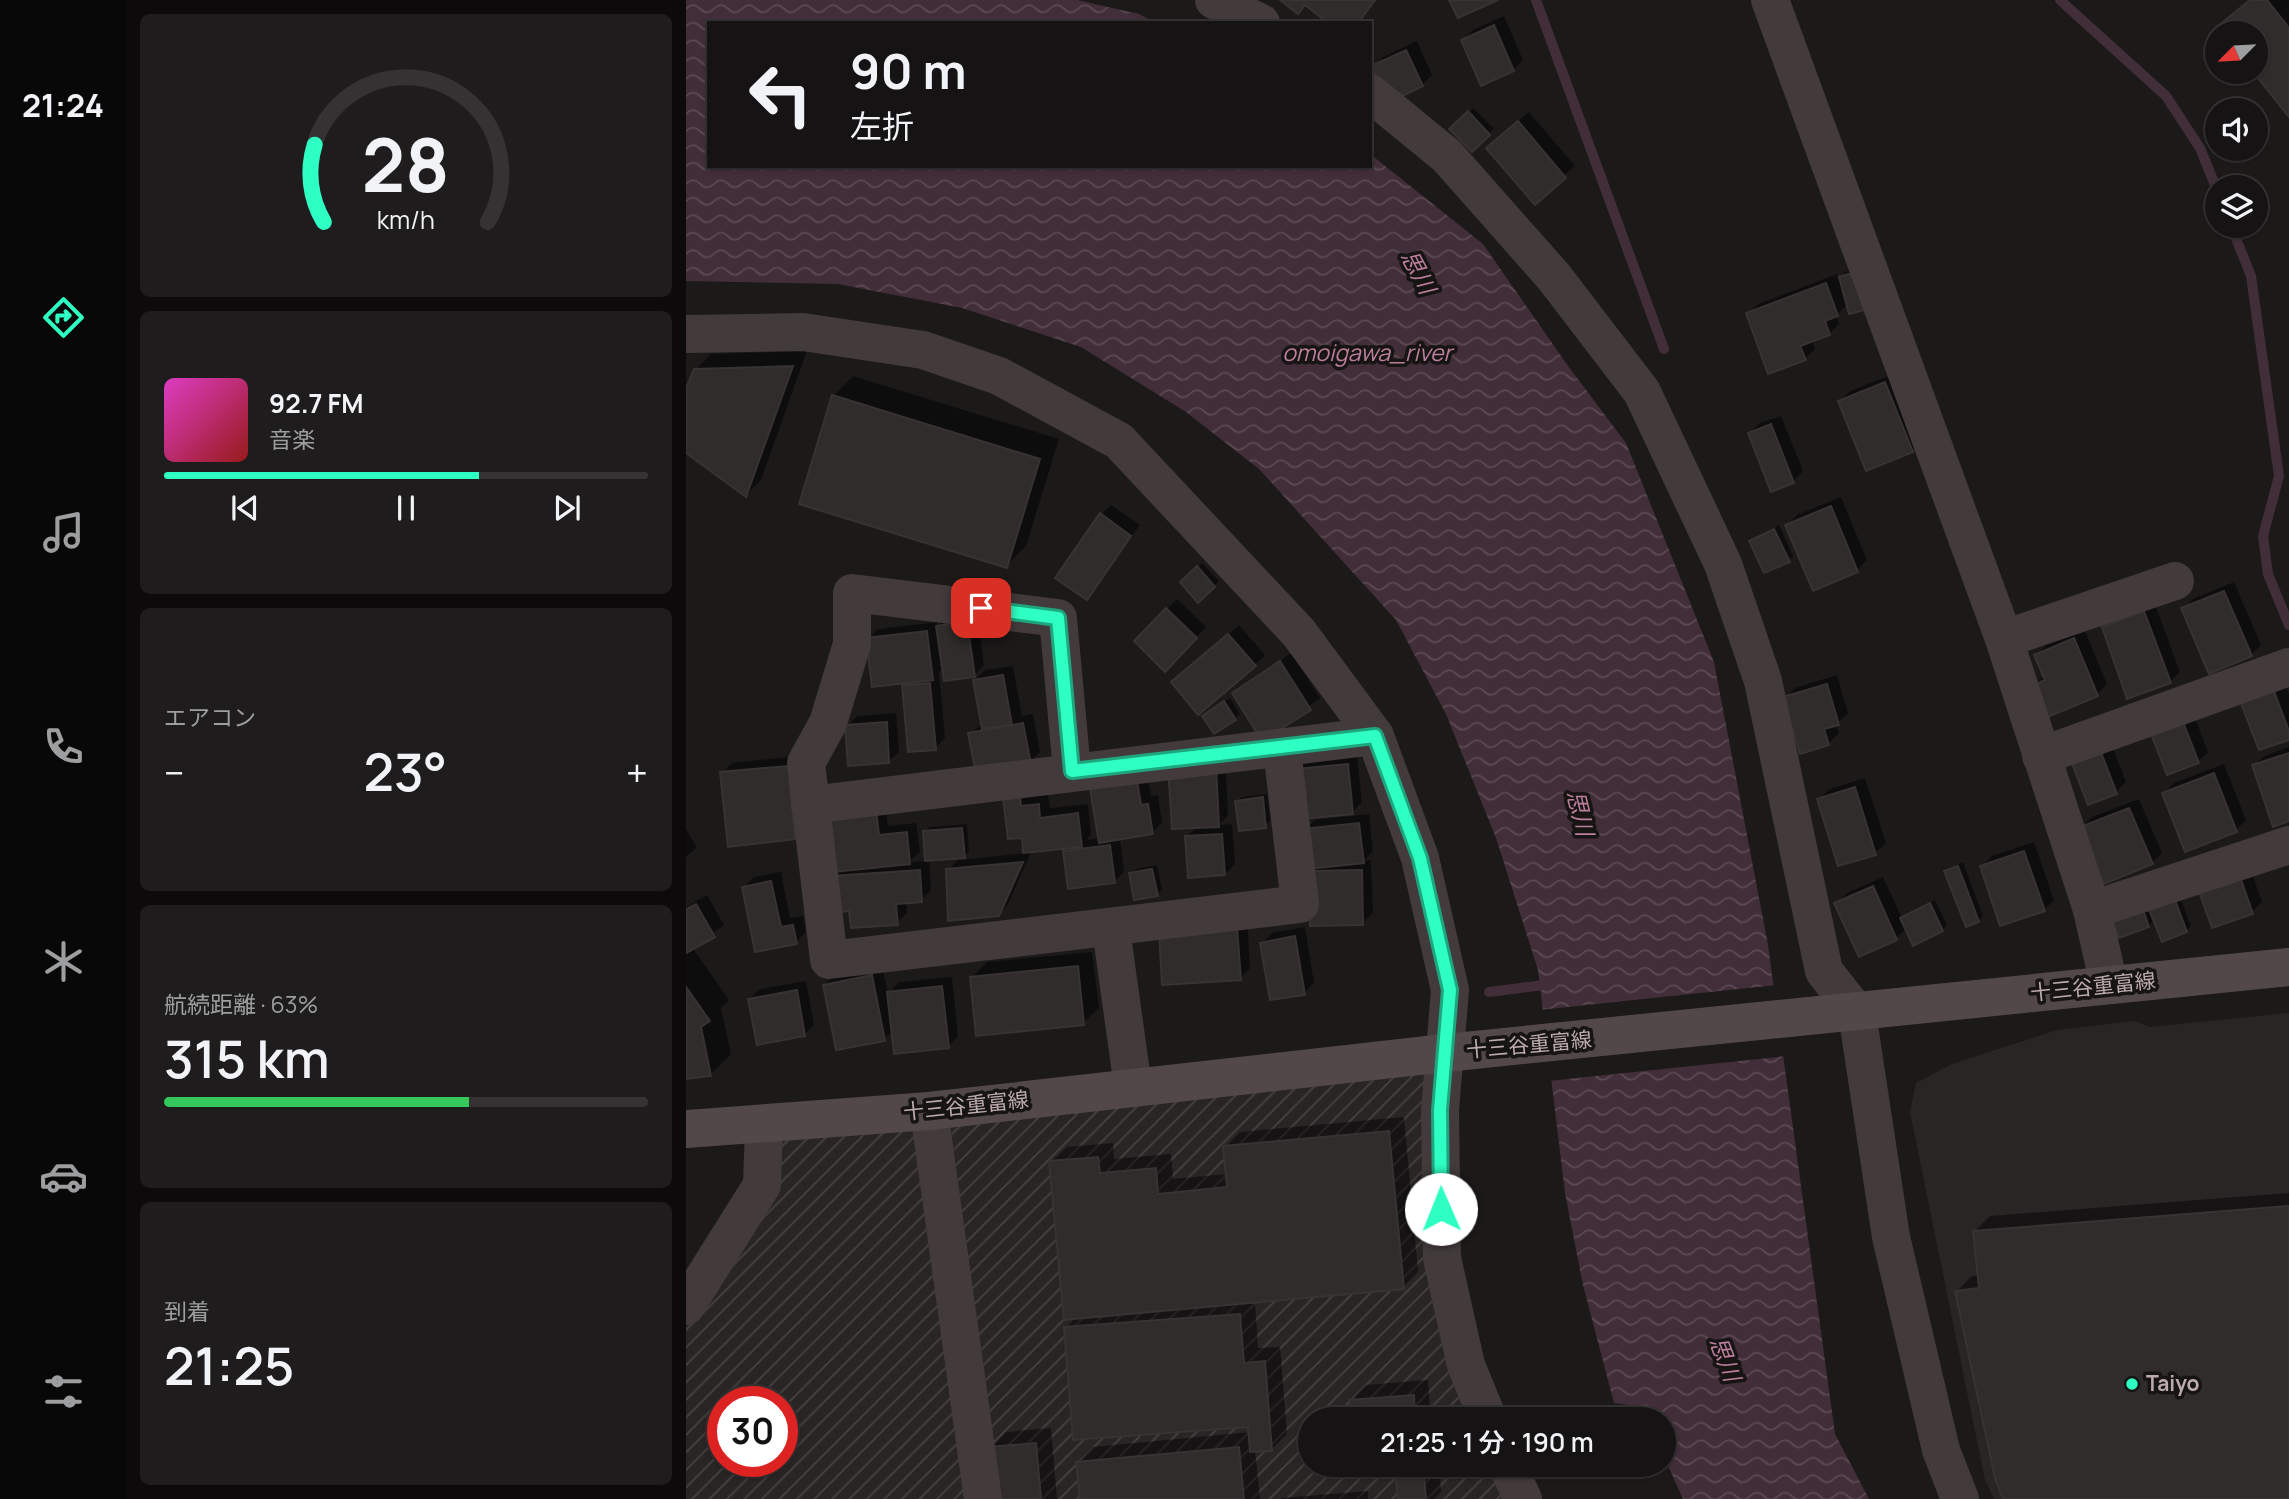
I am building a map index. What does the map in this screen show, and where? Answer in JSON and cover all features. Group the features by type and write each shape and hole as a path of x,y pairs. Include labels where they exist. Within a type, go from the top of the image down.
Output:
{"main road":[{"name":"十三谷重富線","path":"686,1129 929,1111 1464,1051 2289,967"}],"street":[{"path":"1214,0 1257,21"},
{"path":"1770,0 2004,639 2092,910 2109,985"},
{"path":"1372,95 1447,156 1554,277 1642,392 1723,564 1763,681 1824,971 1857,1013 1891,1237 1941,1450 1960,1499"},
{"path":"686,334 803,332 923,350 999,376 1119,441 1299,633 1375,736 1420,858 1464,1051 1440,1110 1442,1258 1466,1365 1483,1407"},
{"path":"2004,639 2175,581"},
{"path":"1072,771 1058,618 852,593 852,644 828,723 806,763 829,960 1111,929 1300,904 1282,749"},
{"path":"2041,756 2289,667"},
{"path":"810,805 1375,736"},
{"path":"2092,910 2289,845"},
{"path":"1111,929 1133,1087"},
{"path":"929,1111 983,1499"},
{"path":"686,1306 762,1185 764,1125"},
{"path":"1513,1477 1524,1499"}],"shaded area":[{"path":"2289,1013 2289,1499 1994,1499 1985,1480 1910,1112 1916,1083 1952,1064 2057,1030 2135,1021 2150,1027"},
{"path":"1445,1053 1442,1258 1485,1407 1298,1407 1298,1477 1513,1477 1525,1499 686,1499 686,1306 762,1185 764,1125"}],"water":[{"name":"omoigawa_river","path":"686,0 1077,0 1139,14 1152,21 707,21 707,168 1372,168 1372,156 1483,244 1568,366 1626,443 1714,662 1768,945 1835,1434 1869,1499 1683,1499 1673,1477 1676,1477 1676,1407 1642,1407 1614,1403 1583,1285 1565,1193 1538,970 1496,838 1446,714 1396,620 1259,469 1186,412 1081,347 962,308 838,284 686,281"}],"pier":[{"path":"1777,985 1786,1056 1548,1081 1539,1010"}],"building":[{"path":"1280,0 1375,0 1359,21 1325,21 1305,5 1298,14"},
{"path":"1449,0 1498,0 1458,18"},
{"path":"2250,0 2267,0 2289,28 2289,117 2263,84 2268,84 2268,21 2224,21"},
{"path":"1494,25 1514,71 1481,86 1461,40"},
{"path":"1406,50 1423,86 1388,103 1372,66"},
{"path":"1468,111 1490,135 1472,152 1449,129"},
{"path":"1518,121 1566,178 1535,205 1486,148"},
{"path":"1861,270 1872,308 1849,314 1839,277"},
{"path":"1826,283 1838,316 1825,321 1830,335 1800,346 1806,360 1768,374 1746,313"},
{"path":"793,366 746,497 686,453 686,389 694,369"},
{"path":"1885,382 1913,452 1866,471 1838,401"},
{"path":"832,395 1040,459 1007,568 799,504"},
{"path":"1771,424 1794,483 1771,492 1748,433"},
{"path":"1831,506 1858,572 1813,591 1785,525"},
{"path":"1100,513 1131,536 1087,600 1055,578"},
{"path":"1774,529 1790,562 1764,573 1749,541"},
{"path":"1197,566 1215,587 1198,603 1180,582"},
{"path":"2224,591 2252,656 2209,674 2181,608"},
{"path":"1166,608 1197,638 1165,672 1134,641"},
{"path":"2144,611 2171,683 2127,699 2102,627"},
{"path":"967,621 975,677 944,681 936,626"},
{"path":"927,631 933,680 872,687 866,638"},
{"path":"1228,634 1256,666 1198,715 1171,682"},
{"path":"2074,638 2098,696 2043,719 2029,687 2045,680 2034,655"},
{"path":"1280,661 1311,710 1262,741 1232,693"},
{"path":"1003,675 1012,725 982,729 973,680"},
{"path":"930,683 936,750 908,752 902,685"},
{"path":"1827,684 1839,725 1824,729 1829,745 1800,754 1783,697"},
{"path":"2272,686 2289,731 2289,740 2259,750 2239,698"},
{"path":"1224,701 1236,720 1214,734 1202,716"},
{"path":"2180,714 2199,763 2167,775 2148,726"},
{"path":"887,722 889,763 848,766 845,725"},
{"path":"1023,723 1031,764 976,774 968,733"},
{"path":"2097,742 2117,794 2088,805 2068,753"},
{"path":"2289,753 2289,821 2273,827 2252,765"},
{"path":"1348,764 1353,814 1301,819 1296,769"},
{"path":"1216,765 1219,827 1172,829 1168,768"},
{"path":"788,766 795,839 728,847 720,772"},
{"path":"2214,773 2237,832 2185,852 2162,793"},
{"path":"1136,775 1141,805 1148,804 1153,834 1099,843 1089,782"},
{"path":"1855,787 1876,855 1838,866 1817,799"},
{"path":"1020,796 1021,806 1039,804 1040,818 1078,813 1082,847 1023,853 1022,838 1008,839 1003,798"},
{"path":"1263,797 1266,828 1239,831 1235,801"},
{"path":"2129,808 2153,864 2104,884 2080,827"},
{"path":"876,810 879,835 907,832 910,864 834,872 827,816"},
{"path":"1359,823 1364,863 1308,869 1303,829"},
{"path":"962,828 965,858 925,861 923,831"},
{"path":"1222,834 1225,875 1188,878 1185,836"},
{"path":"1110,845 1115,883 1068,889 1063,851"},
{"path":"2024,851 2045,911 2000,926 1980,866"},
{"path":"1023,862 999,916 948,921 946,869"},
{"path":"1958,866 1979,922 1966,927 1944,871"},
{"path":"1152,869 1158,896 1134,900 1129,873"},
{"path":"920,870 922,902 896,904 898,925 851,928 849,911 834,913 832,876"},
{"path":"1362,870 1363,925 1310,926 1309,871"},
{"path":"2238,871 2253,914 2212,928 2197,886"},
{"path":"771,881 781,927 793,925 797,944 755,952 742,887"},
{"path":"1873,886 1897,940 1859,957 1834,903"},
{"path":"2170,887 2187,932 2162,942 2144,897"},
{"path":"2139,899 2149,927 2119,938 2108,911"},
{"path":"1930,903 1943,931 1913,946 1900,918"},
{"path":"696,904 715,937 686,953 686,909"},
{"path":"1237,927 1241,980 1162,985 1159,931"},
{"path":"1295,936 1305,995 1270,1000 1260,943"},
{"path":"1078,966 1084,1025 976,1036 970,977"},
{"path":"872,975 885,1041 836,1050 823,985"},
{"path":"942,986 949,1048 894,1054 887,992"},
{"path":"686,987 710,1021 701,1027 711,1076 686,1079"},
{"path":"797,990 805,1036 757,1045 748,999"},
{"path":"1389,1131 1404,1289 1064,1320 1049,1161 1098,1157 1100,1173 1156,1168 1158,1194 1227,1187 1223,1146"},
{"name":"Taiyo","path":"2289,1206 2289,1499 2003,1499 1995,1478 1955,1291 1979,1288 1973,1231"},
{"path":"1240,1314 1244,1363 1265,1361 1272,1451 1250,1452 1248,1427 1073,1440 1064,1327"},
{"path":"1414,1395 1414,1407 1349,1407 1349,1400"},
{"path":"1036,1443 1041,1499 994,1499 989,1447"},
{"path":"1239,1447 1244,1499 1080,1499 1076,1462"},
{"path":"1396,1477 1424,1477 1426,1499 1398,1499"}],"waterway":[{"path":"1536,0 1664,349"},
{"path":"2060,0 2166,96 2200,148 2211,175"},
{"path":"2236,238 2251,276 2279,476 2263,536 2268,574 2289,625"},
{"path":"1489,992 1552,984"}],"place":[{"name":"Taiyo","path":"2132,1384"}],"route":[{"path":"981,608 1058,618 1072,771 1282,749 1375,736 1420,858 1450,990 1440,1110 1441,1209"}],"water label":[{"name":"思川","path":"1418,272"},
{"name":"思川","path":"1580,813"},
{"name":"思川","path":"1725,1359"}]}
